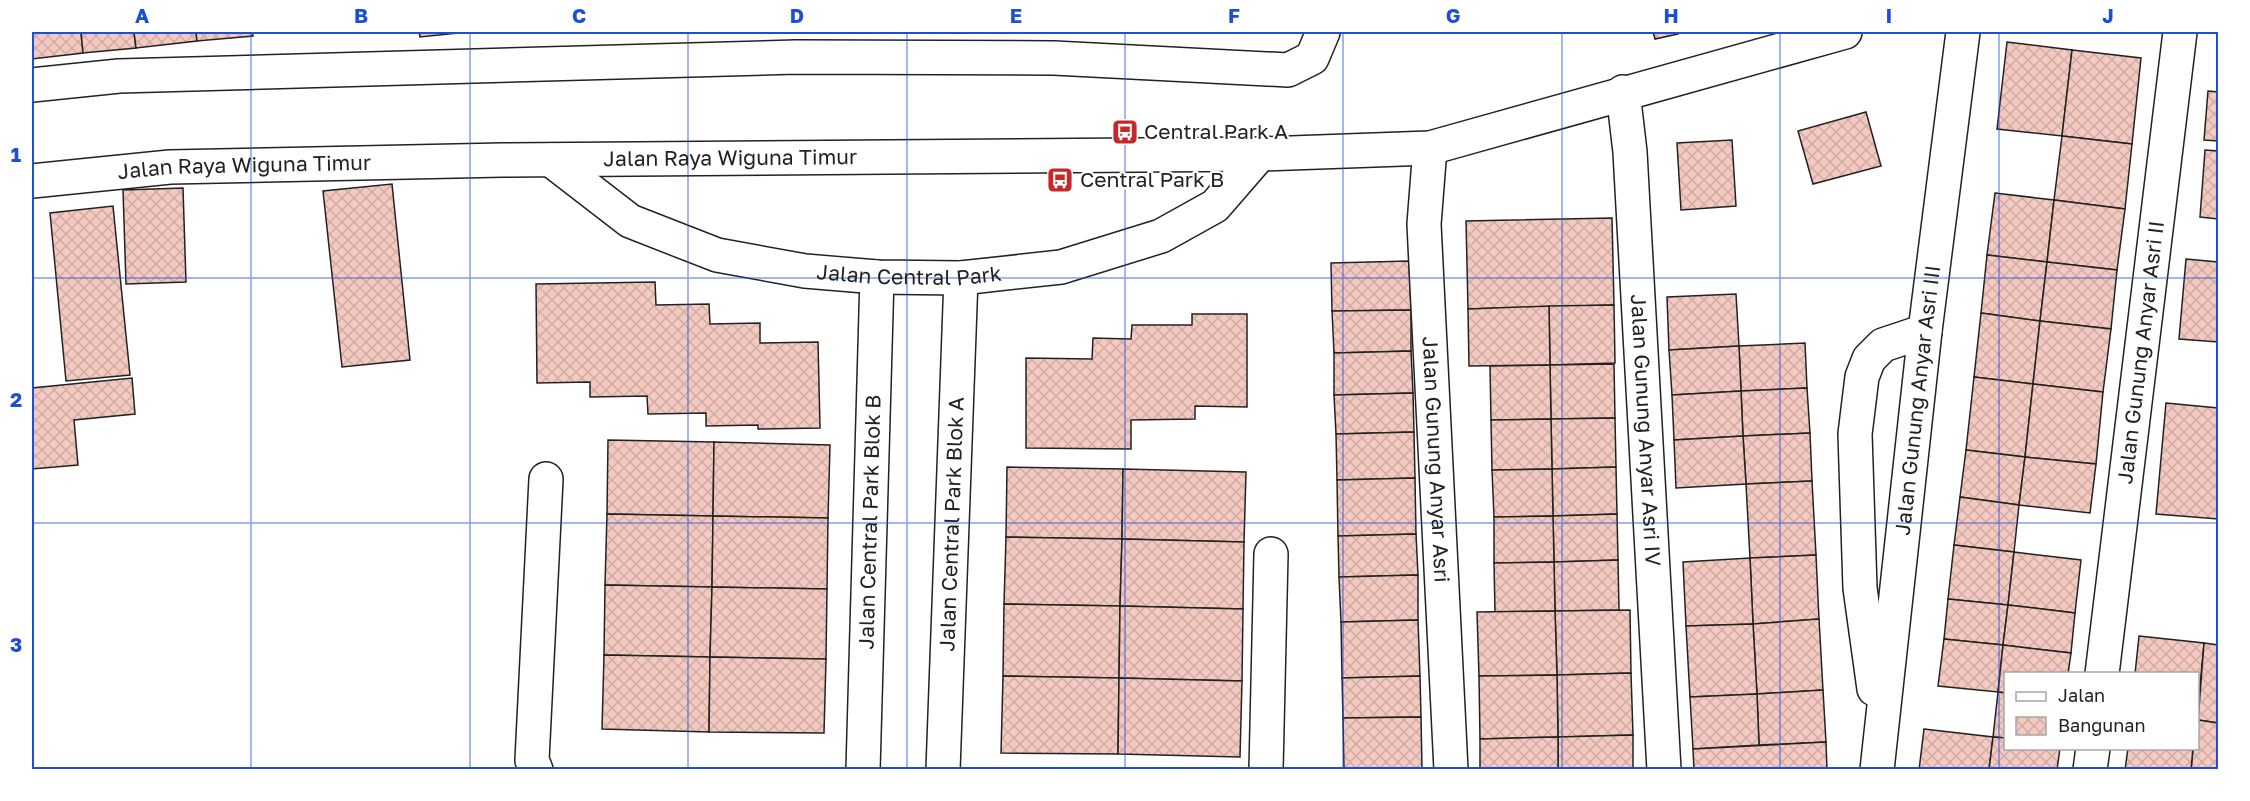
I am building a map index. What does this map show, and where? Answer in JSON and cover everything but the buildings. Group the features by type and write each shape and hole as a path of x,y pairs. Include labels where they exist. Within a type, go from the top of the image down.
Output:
{"street":[{"path":"32,85 119,76 794,44 1053,45 1288,70 1312,58 1323,32"},
{"name":"Jalan Raya Wiguna Timur","path":"32,181 170,167 551,160 1260,154 1430,148 1813,36 1845,32"},
{"name":"Jalan Gunung Anyar Asri III","path":"1879,755 1925,331 1963,32"},
{"name":"Jalan Gunung Anyar Asri II","path":"2102,672 2180,32"},
{"name":"Jalan Gunung Anyar Asri IV","path":"1623,93 1631,164 1665,770"},
{"name":"Jalan Gunung Anyar Asri","path":"1430,148 1424,224 1451,770"},
{"name":"Jalan Central Park","path":"551,160 630,221 717,255 805,271 877,277 961,278 1061,267 1161,236 1215,206 1260,154"},
{"name":"Jalan Central Park Blok B","path":"863,770 877,277"},
{"name":"Jalan Central Park Blok A","path":"943,770 961,278"},
{"path":"1879,755 1860,588 1857,423 1862,377 1869,359 1883,345 1925,331"},
{"path":"537,770 532,760 546,479"},
{"path":"1266,770 1271,554"},
{"path":"2090,770 2093,750"}],"place":[{"name":"Central Park A","path":"1125,132"},
{"name":"Central Park B","path":"1060,180"}]}
